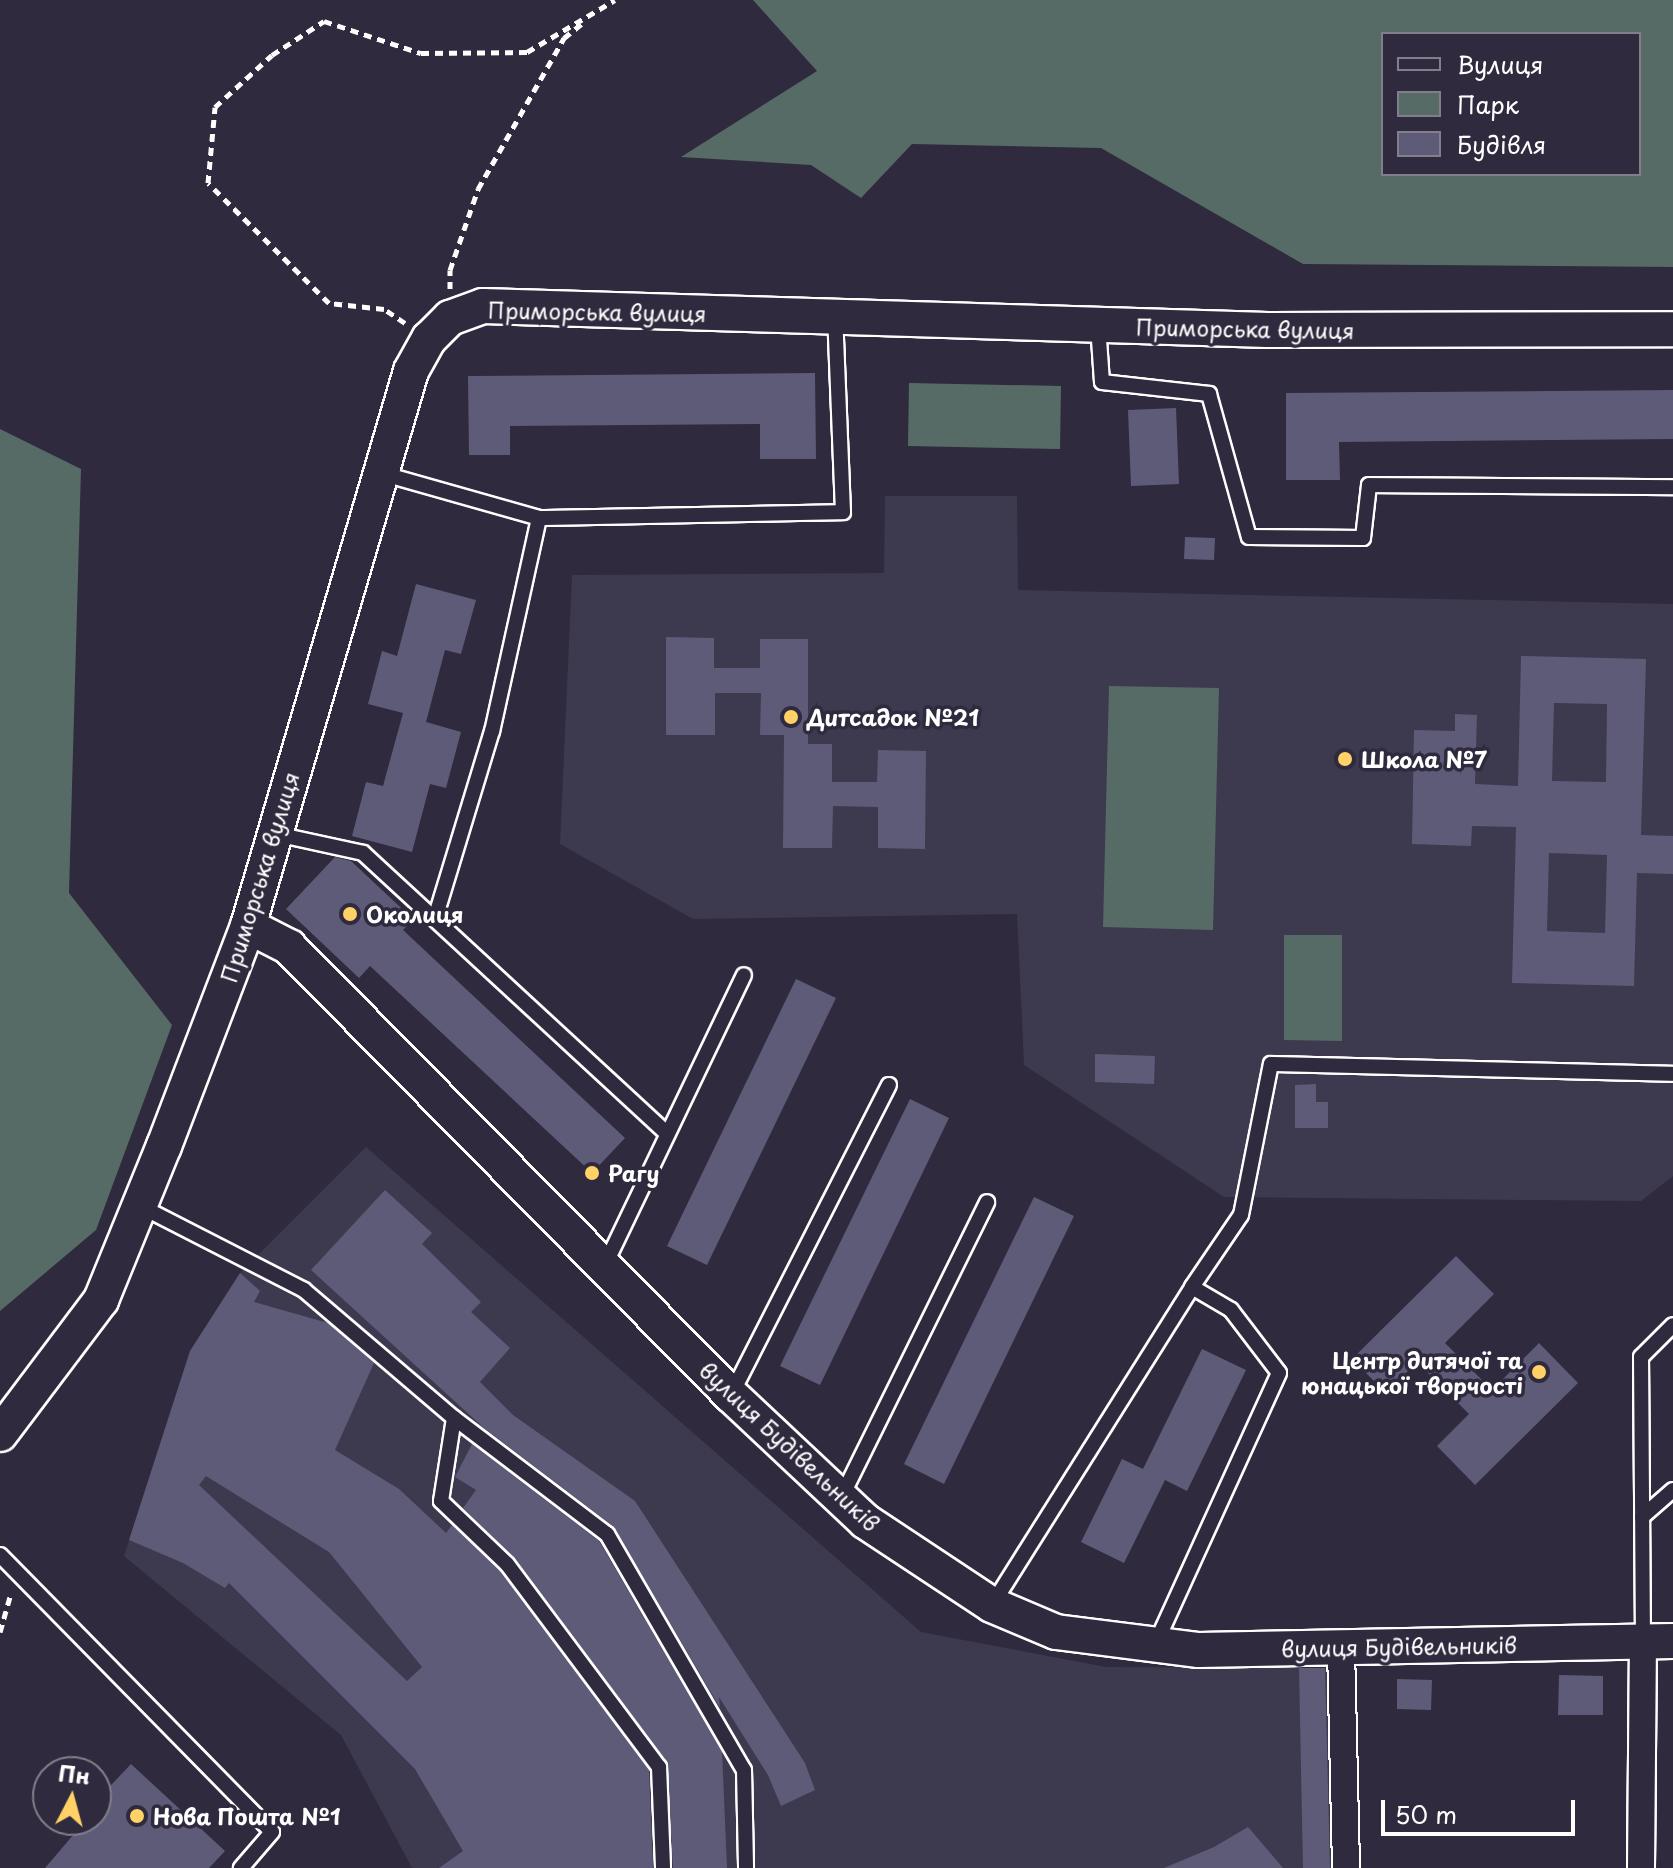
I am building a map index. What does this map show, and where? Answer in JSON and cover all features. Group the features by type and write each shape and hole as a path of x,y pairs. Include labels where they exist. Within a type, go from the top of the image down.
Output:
{"street":[{"name":"Приморська вулиця","path":"0,1434 85,1327 139,1205 248,926 411,371 439,329 483,306 1268,330 1673,329"},
{"name":"вулиця Будівельників","path":"248,926 289,947 606,1263 731,1395 841,1498 912,1554 992,1605 1056,1632 1154,1647 1658,1641"},
{"path":"1641,1868 1658,1641"},
{"path":"1341,1647 1346,1868"}],"lane":[{"path":"379,473 539,518 843,512 835,317"},
{"path":"1098,325 1102,382 1209,394 1249,537 1363,538 1369,485 1673,487"},
{"path":"436,915 492,731 539,518"},
{"path":"273,833 363,853 436,915 667,1134"},
{"path":"606,1263 744,975"},
{"path":"992,1605 1192,1287 1241,1215 1271,1064 1673,1074"},
{"path":"731,1395 889,1085"},
{"path":"841,1498 987,1202"},
{"path":"139,1205 304,1290 454,1418 607,1534 744,1770 746,1868"},
{"path":"1154,1647 1279,1373 1231,1310 1192,1287"},
{"path":"1658,1641 1642,1517 1641,1357 1673,1325"},
{"path":"454,1418 441,1501 507,1564 659,1767 663,1868"},
{"path":"1642,1517 1673,1490"},
{"path":"0,1555 272,1832 241,1868"}],"path":[{"path":"606,0 598,10 564,38 478,189 450,270 439,329 384,309 329,303 208,183 215,107 272,55 324,21 421,53 527,52 598,10 615,0"},
{"path":"0,1632 15,1572"}],"shaded area":[{"name":"Школа №7","path":"885,496 1017,496 1018,590 1673,604 1673,1176 1641,1201 1224,1197 1024,1065 1017,914 693,919 560,844 572,575 884,573"},
{"path":"366,1147 921,1632 1106,1667 1330,1668 1331,1868 412,1868 341,1735 124,1556 190,1351 240,1273"}],"green space":[{"path":"753,0 1673,0 1673,267 1303,264 1101,148 912,144 861,198 811,165 681,157 817,71"},
{"path":"909,383 1061,386 1060,449 908,446"},
{"path":"0,429 81,469 69,893 172,1025 96,1230 0,1311"},
{"path":"1109,686 1219,688 1213,930 1103,927"},
{"path":"1284,935 1342,935 1342,1041 1284,1040"}],"building":[{"path":"815,373 816,459 760,459 760,424 510,426 510,455 469,455 468,376"},
{"path":"1673,390 1673,439 1339,442 1340,480 1286,480 1286,393"},
{"path":"1176,408 1179,484 1131,486 1128,410"},
{"path":"1185,537 1215,538 1214,560 1184,559"},
{"path":"416,584 476,600 461,654 445,650 426,722 461,732 446,788 430,784 412,852 352,836 366,782 383,786 403,713 368,704 382,651 397,656"},
{"path":"666,637 714,638 714,668 760,668 760,639 808,639 808,744 832,744 832,782 877,782 878,750 926,751 925,849 878,848 878,807 833,806 832,848 783,848 784,735 760,735 761,693 715,693 715,735 666,735"},
{"path":"1521,656 1646,659 1641,835 1673,836 1673,874 1637,873 1634,986 1512,983 1516,827 1472,826 1471,846 1412,844 1414,730 1455,731 1455,714 1477,715 1475,784 1518,786","holes":["1554,703 1607,704 1606,782 1552,781","1549,853 1607,855 1605,933 1547,931"]},
{"path":"335,857 351,861 413,919 403,930 625,1138 592,1173 370,966 359,978 286,909"},
{"path":"796,979 836,998 707,1265 667,1246"},
{"path":"1095,1054 1155,1056 1154,1084 1095,1082"},
{"path":"1316,1084 1316,1102 1328,1102 1328,1128 1295,1128 1295,1085"},
{"path":"910,1099 949,1118 820,1385 780,1366"},
{"path":"385,1190 432,1233 422,1244 481,1302 471,1312 510,1348 480,1382 513,1415 635,1501 805,1763 815,1790 781,1806 768,1775 719,1697 720,1708 613,1526 484,1428 311,1270"},
{"path":"1034,1197 1074,1216 944,1484 904,1464"},
{"name":"Центр дитячої та юнацької творчості","path":"1456,1256 1494,1294 1445,1343 1492,1390 1539,1343 1578,1383 1475,1485 1437,1446 1469,1414 1417,1362 1386,1393 1352,1359"},
{"path":"240,1273 260,1291 254,1302 328,1323 374,1363 335,1450 399,1489 446,1533 452,1525 500,1571 649,1770 653,1868 439,1868 463,1851 415,1769 229,1583 225,1588 183,1563 129,1540 190,1351","holes":["206,1476 329,1552 422,1667 407,1681 199,1485"]},
{"path":"1202,1349 1246,1370 1187,1491 1165,1480 1124,1563 1081,1542 1122,1459 1143,1469"},
{"path":"472,1444 599,1541 722,1751 727,1868 673,1868 667,1762 515,1558 463,1508 476,1490 455,1477"},
{"path":"1299,1668 1325,1668 1330,1868 1303,1868"},
{"path":"1559,1675 1603,1676 1603,1715 1558,1715"},
{"path":"1397,1679 1432,1680 1431,1710 1397,1709"},
{"path":"131,1764 225,1851 209,1868 45,1868 72,1836 112,1836 112,1784"},
{"path":"1248,1827 1283,1868 1164,1868 1214,1847"}],"place":[{"name":"Дитсадок №21","path":"791,717"},
{"name":"Школа №7","path":"1345,759"},
{"name":"Околиця","path":"350,914"},
{"name":"Рагу","path":"592,1173"},
{"name":"Центр дитячої та юнацької творчості","path":"1539,1372"},
{"name":"Нова Пошта №1","path":"137,1816"}]}
